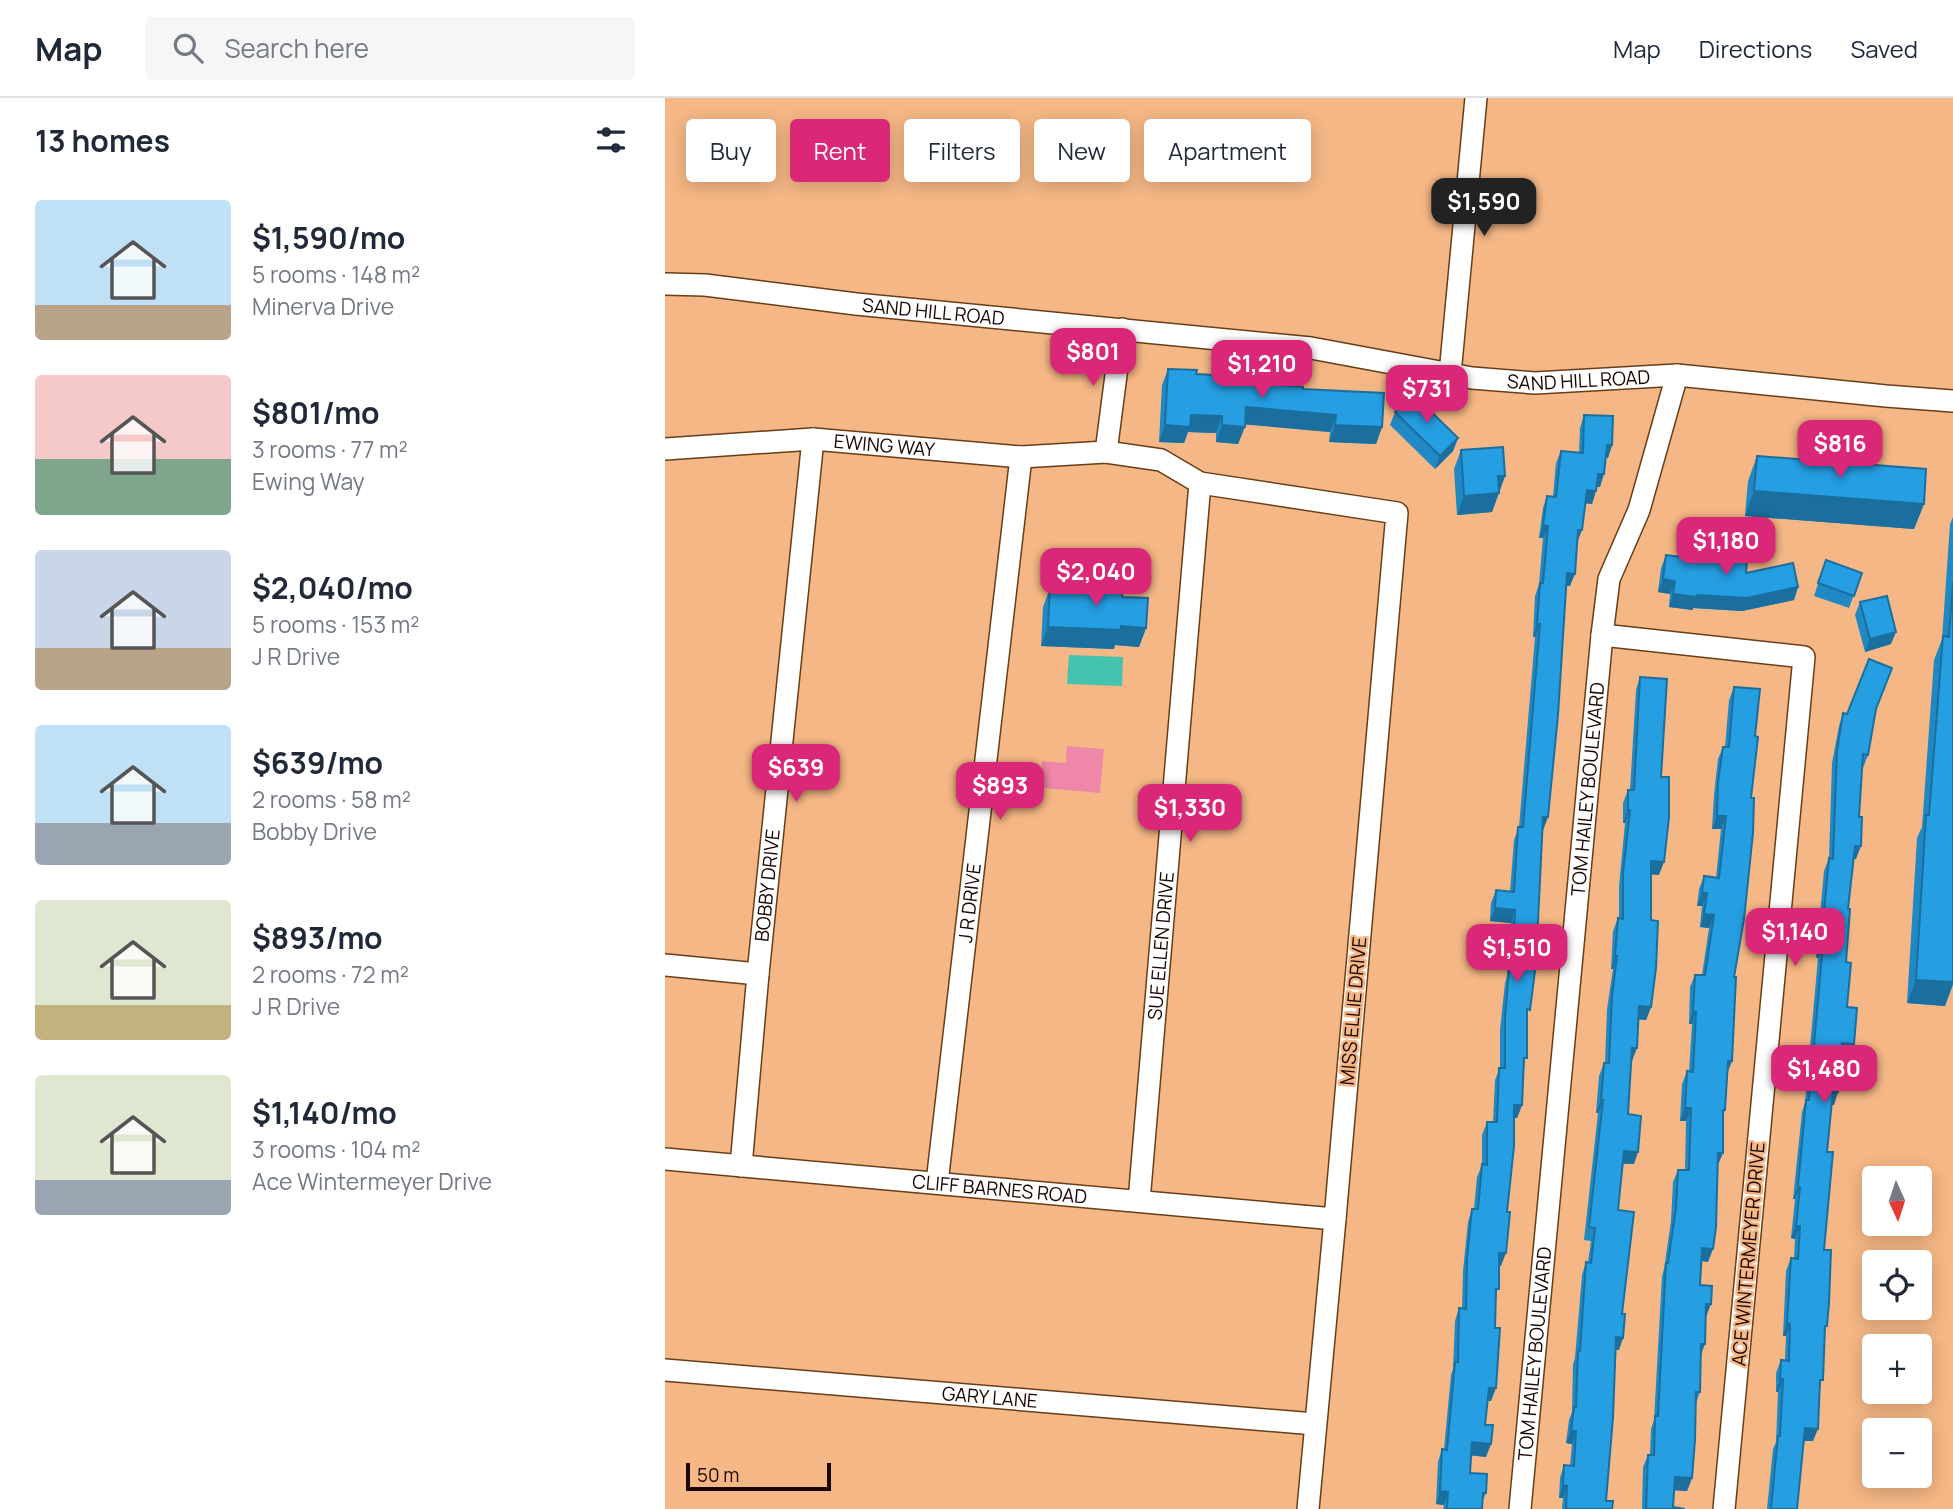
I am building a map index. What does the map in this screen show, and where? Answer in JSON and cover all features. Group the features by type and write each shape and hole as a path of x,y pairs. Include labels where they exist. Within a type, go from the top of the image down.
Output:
{"street":[{"path":"1450,374 1476,98"},
{"name":"SAND HILL ROAD","path":"665,284 705,285 856,304 1311,348 1472,378 1535,383 1677,375 1953,401"},
{"path":"1106,452 1122,329"},
{"name":"TOM HAILEY BOULEVARD","path":"1520,1509 1609,579 1639,510 1677,375"},
{"name":"EWING WAY","path":"665,449 813,439 1021,457 1106,452 1161,460 1200,483 1397,513"},
{"name":"BOBBY DRIVE","path":"741,1166 813,439"},
{"name":"J R DRIVE","path":"937,1183 1021,457"},
{"name":"SUE ELLEN DRIVE","path":"1139,1201 1200,483"},
{"name":"MISS ELLIE DRIVE","path":"1308,1509 1397,513"},
{"name":"ACE WINTERMEYER DRIVE","path":"1602,635 1804,657 1724,1509"},
{"path":"665,965 758,974"},
{"name":"CLIFF BARNES ROAD","path":"665,1159 1335,1219"},
{"name":"GARY LANE","path":"665,1370 1315,1424"}],"shaded area":[{"path":"1067,746 1104,749 1100,793 1040,786 1042,761 1066,763"}],"water":[{"path":"1069,655 1123,657 1122,686 1067,684"}],"building":[{"path":"1168,369 1197,370 1196,374 1248,377 1247,382 1303,389 1384,393 1382,427 1335,425 1336,415 1246,407 1245,427 1222,425 1222,416 1191,415 1190,427 1165,425"},
{"path":"1413,394 1458,438 1440,456 1395,412"},
{"path":"1584,415 1613,416 1612,445 1607,445 1604,474 1598,474 1596,491 1587,490 1582,530 1578,530 1575,574 1567,573 1548,817 1543,817 1536,963 1530,1010 1527,1009 1527,1058 1524,1058 1522,1105 1514,1105 1514,1146 1506,1253 1499,1253 1495,1328 1500,1328 1496,1388 1489,1388 1485,1425 1493,1425 1491,1444 1472,1442 1470,1473 1487,1474 1486,1493 1483,1493 1482,1509 1447,1509 1448,1492 1440,1491 1442,1449 1447,1450 1455,1362 1458,1362 1459,1308 1466,1309 1472,1209 1478,1209 1482,1164 1487,1165 1487,1122 1497,1122 1499,1068 1505,1068 1505,1017 1509,970 1512,970 1515,910 1495,908 1496,890 1514,892 1518,827 1523,827 1540,624 1537,624 1540,583 1543,583 1548,526 1543,525 1547,496 1556,497 1561,451 1583,453"},
{"path":"1503,447 1505,476 1498,476 1499,493 1464,496 1461,450"},
{"path":"1757,456 1926,469 1924,504 1754,491"},
{"path":"1723,549 1739,550 1738,559 1747,560 1746,573 1793,563 1798,587 1747,598 1673,594 1675,581 1663,579 1666,555 1708,560 1708,556 1723,557"},
{"path":"1826,560 1862,573 1854,596 1818,583"},
{"path":"1087,581 1123,583 1122,597 1148,598 1146,628 1121,626 1121,630 1048,627 1050,588 1086,590"},
{"path":"1953,582 1953,982 1916,980 1926,815 1929,815 1943,636 1949,637"},
{"path":"1887,596 1896,632 1870,639 1860,602"},
{"path":"1869,659 1892,668 1876,709 1868,755 1863,754 1859,817 1862,817 1861,846 1855,846 1848,909 1846,962 1851,963 1847,1007 1857,1008 1854,1044 1842,1043 1838,1092 1833,1091 1827,1152 1833,1152 1824,1250 1831,1250 1818,1429 1805,1428 1797,1509 1771,1509 1780,1436 1783,1379 1780,1379 1781,1360 1789,1361 1790,1324 1787,1323 1791,1258 1798,1259 1798,1186 1806,1100 1809,1100 1829,858 1833,859 1837,751 1843,713 1847,714"},
{"path":"1640,677 1667,679 1661,777 1669,777 1669,817 1664,862 1651,861 1651,920 1658,921 1651,1007 1639,1006 1637,1048 1632,1048 1628,1114 1641,1116 1638,1152 1624,1151 1618,1210 1634,1212 1622,1314 1625,1314 1623,1338 1616,1337 1606,1501 1613,1501 1612,1509 1566,1509 1564,1465 1574,1466 1576,1431 1571,1431 1576,1407 1586,1262 1591,1263 1595,1228 1589,1227 1603,1100 1604,1063 1609,1063 1618,918 1623,919 1623,873 1630,810 1628,790 1634,790"},
{"path":"1734,687 1760,689 1751,798 1754,798 1753,833 1744,919 1734,977 1732,1061 1728,1061 1723,1110 1723,1153 1718,1153 1716,1227 1713,1249 1702,1248 1700,1285 1712,1286 1711,1304 1706,1304 1705,1344 1701,1344 1700,1392 1696,1392 1692,1478 1675,1477 1673,1507 1685,1509 1646,1509 1648,1455 1654,1455 1655,1416 1658,1416 1666,1263 1676,1208 1678,1170 1689,1170 1691,1108 1685,1108 1687,1071 1693,1072 1695,975 1705,975 1714,915 1704,914 1707,893 1702,893 1704,876 1719,878 1726,816 1717,816 1718,782 1723,747 1729,747"}]}
